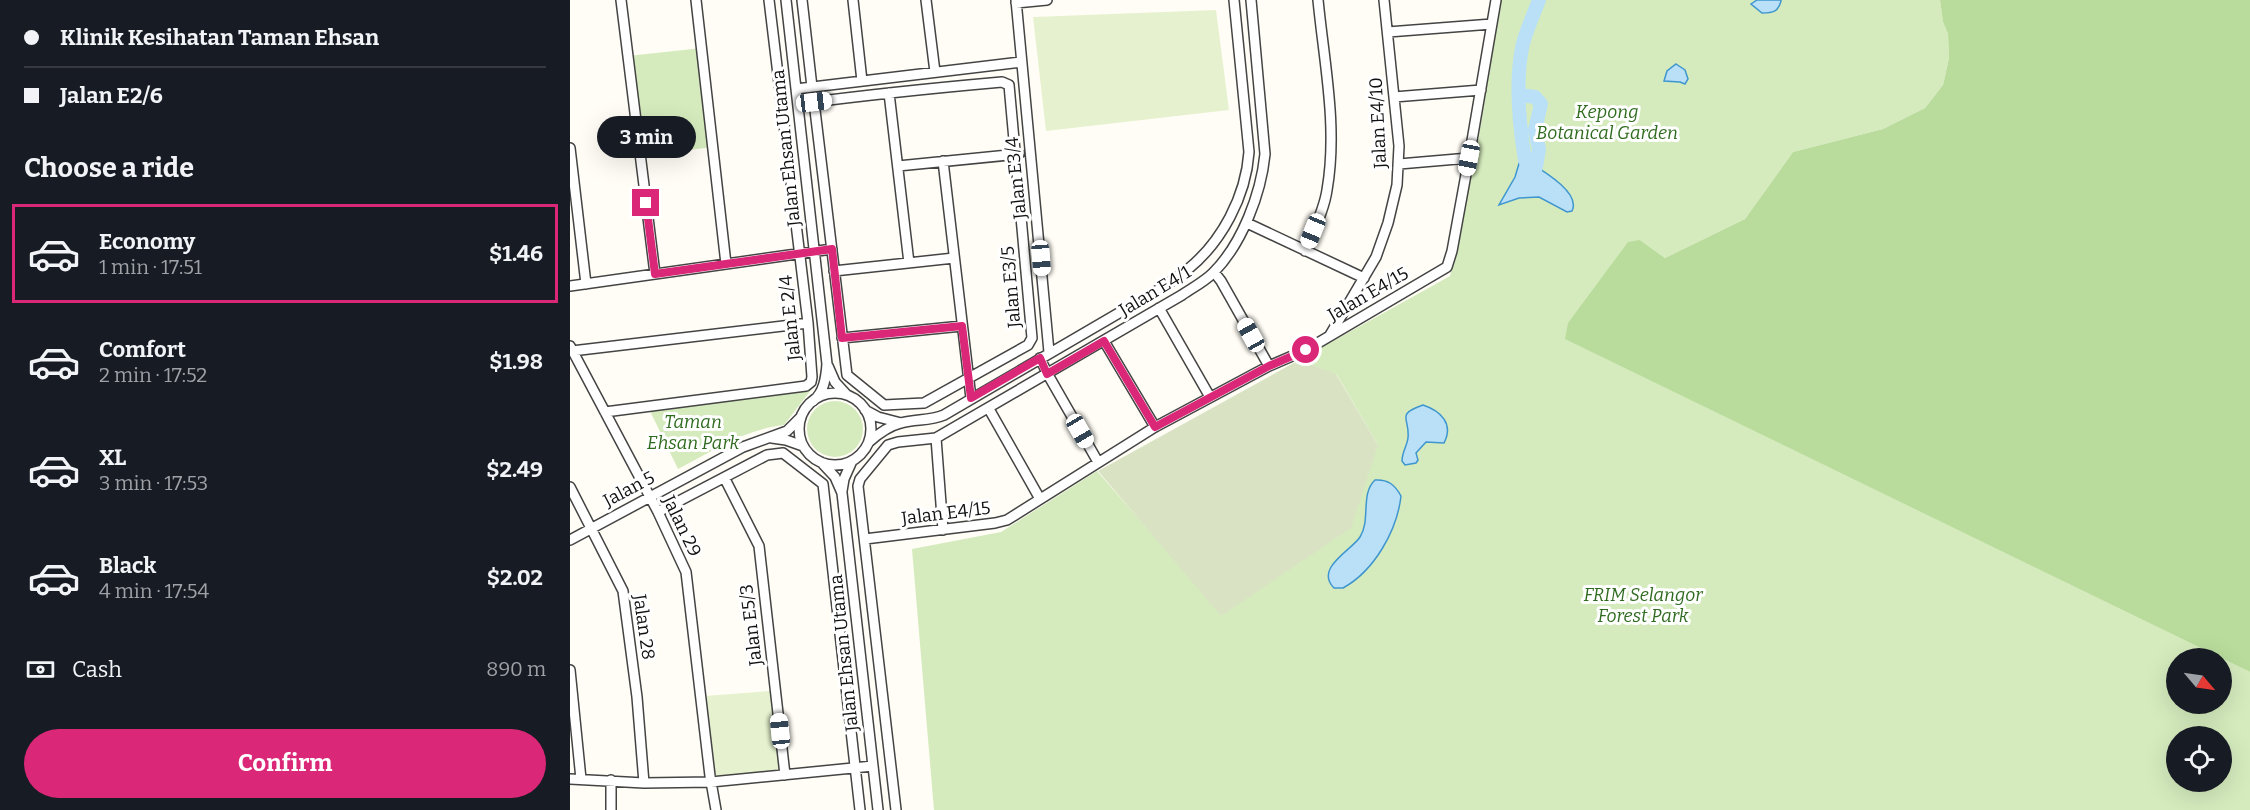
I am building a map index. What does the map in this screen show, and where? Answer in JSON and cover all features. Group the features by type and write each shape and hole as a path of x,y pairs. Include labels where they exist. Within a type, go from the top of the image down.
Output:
{"street":[{"path":"621,0 655,274"},
{"path":"696,0 726,264"},
{"name":"Jalan E 2/4","path":"604,412 806,386 811,382 808,322 769,0"},
{"name":"Jalan Ehsan Utama","path":"786,0 827,364 824,385 818,397 813,401"},
{"path":"802,0 812,87"},
{"path":"853,0 862,81"},
{"path":"927,0 935,72"},
{"path":"1016,2 1047,0"},
{"path":"770,438 786,440 803,446 821,462 840,465 852,461 868,442 881,432 901,423 936,418 1160,289 1196,262 1218,238 1238,199 1246,176 1249,152 1234,0"},
{"name":"Jalan E4/1","path":"936,438 1104,341 1214,272 1247,223 1264,170 1265,154 1251,0"},
{"path":"1305,251 1325,201 1331,149 1329,102 1318,0"},
{"name":"Jalan E4/10","path":"1329,336 1376,256 1388,223 1397,185 1399,164 1384,0"},
{"name":"Jalan E4/15","path":"865,539 1002,522 1155,427 1269,366 1306,350 1447,267 1452,251 1496,0"},
{"name":"Jalan E3/4","path":"1016,2 1049,352"},
{"path":"1388,32 1492,24"},
{"path":"796,89 1022,62"},
{"name":"Jalan E3/5","path":"889,93 1002,82 1009,85 1032,338 1028,345 968,380"},
{"path":"1394,97 1481,90"},
{"path":"798,104 889,93 909,263"},
{"path":"814,102 847,375 884,405 924,403 968,380"},
{"path":"570,148 572,187 586,284"},
{"path":"1249,152 1265,154"},
{"path":"898,166 1030,153"},
{"path":"1399,164 1469,158"},
{"path":"943,161 971,398"},
{"path":"1247,223 1364,278"},
{"path":"570,286 832,249"},
{"path":"834,271 954,258"},
{"path":"1214,272 1269,366"},
{"path":"1159,308 1210,397"},
{"path":"571,348 808,322"},
{"path":"842,338 962,326"},
{"path":"1104,341 1155,427"},
{"name":"Jalan 29","path":"571,348 650,496 686,572 716,810"},
{"path":"1040,358 1098,462"},
{"name":"Jalan Ehsan Utama","path":"827,364 837,386 847,396"},
{"path":"803,446 799,433 801,417 813,401 830,394 847,396 878,417 901,423"},
{"path":"989,409 1040,499"},
{"path":"865,410 870,428 868,442"},
{"name":"Jalan 5","path":"570,540 743,447 770,438 792,427 801,417"},
{"path":"896,810 858,486 864,474 888,445 936,438 943,530"},
{"path":"658,512 767,455 783,453 823,484 860,810"},
{"name":"Jalan Ehsan Utama","path":"852,461 844,479 842,493 878,810"},
{"name":"Jalan Ehsan Utama","path":"821,462 835,477 842,493"},
{"name":"Jalan E5/3","path":"724,479 759,546 785,775"},
{"name":"Jalan 28","path":"570,488 623,591 637,697 644,783"},
{"path":"859,631 874,629"},
{"path":"570,670 581,779"},
{"path":"570,779 644,783 711,782 873,766"},
{"path":"611,780 611,810"}],"green space":[{"name":"FRIM Selangor Forest Park","path":"1501,0 1940,0 1943,22 1948,34 1949,58 1943,85 1925,108 1883,129 1793,152 1745,219 1665,258 1640,240 1566,339 2200,648 2166,648 2166,714 2232,714 2232,663 2250,672 2250,810 934,810 912,549 1001,532 1097,471 1222,614 1378,445 1337,375 1299,360 1450,276 1476,154"},
{"path":"1940,0 2250,0 2250,672 2232,663 2232,648 2201,648 1565,339 1568,323 1628,242 1640,240 1665,258 1745,219 1793,152 1883,129 1925,108 1943,85 1949,58 1948,34 1943,22"},
{"path":"1216,10 1229,110 1046,131 1033,17"},
{"path":"702,48 713,147 640,156 628,56"},
{"path":"1299,360 1336,374 1378,445 1351,528 1221,616 1098,471"},
{"name":"Taman Ehsan Park","path":"811,390 784,425 742,436 678,469 650,411"},
{"path":"829,401 841,401 851,405 859,413 863,429 859,445 851,453 841,457 829,457 819,453 811,445 807,435 807,423 811,413 819,405"},
{"path":"770,691 781,773 714,780 705,696"}],"water":[{"path":"1757,0 1781,1 1775,11 1762,13 1751,4"},
{"path":"1676,64 1685,70 1688,79 1685,84 1664,81 1667,71"},
{"path":"1521,157 1556,180 1564,188 1573,203 1572,211 1567,212 1539,197 1519,198 1499,205 1515,177"},
{"path":"1423,405 1444,419 1447,436 1444,443 1426,442 1416,453 1418,460 1416,463 1405,465 1402,461 1408,438 1406,414"},
{"path":"1375,480 1391,484 1401,496 1395,523 1382,549 1365,571 1343,588 1334,588 1329,581 1328,573 1336,560 1360,537 1365,523 1368,492"}],"waterway":[{"path":"1525,160 1519,104 1520,62 1525,37 1539,0"},
{"path":"1519,95 1535,97 1541,104 1535,130 1539,149 1536,167"}],"route":[{"path":"646,203 655,274 832,249 842,338 962,326 971,398 1040,358 1047,374 1104,341 1155,427 1269,366 1306,350"}],"park label":[{"name":"Kepong Botanical Garden","path":"1607,122"}]}
